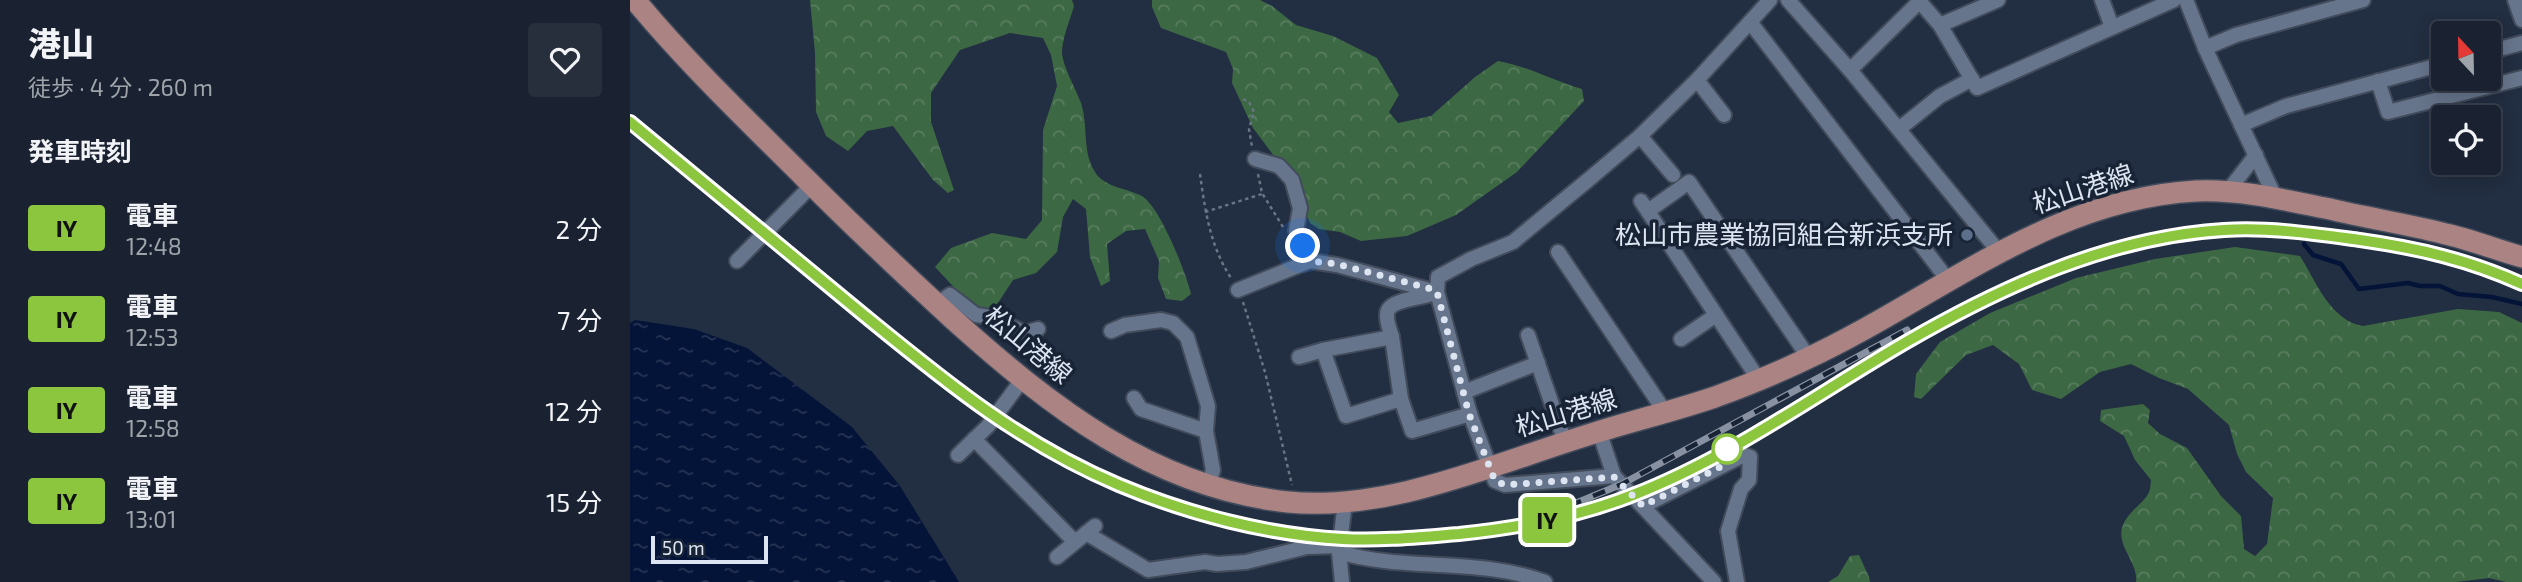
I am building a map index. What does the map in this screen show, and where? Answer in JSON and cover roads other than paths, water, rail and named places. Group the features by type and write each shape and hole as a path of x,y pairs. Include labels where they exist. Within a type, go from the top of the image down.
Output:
{"main road":[{"name":"松山港線","path":"635,0 812,185 937,304 1022,380 1059,408 1112,441 1170,470 1209,484 1259,497 1293,502 1345,502 1429,487 1759,380 1809,358 1999,252 2068,220 2154,195 2228,191 2276,199 2450,235 2522,257"}],"street":[{"path":"1614,477 1505,485 1495,481 1469,414 1437,292 1438,277 1471,259 1513,242 1640,136 1697,80 1770,0"},
{"path":"1788,0 1850,70 1999,252"},
{"path":"1940,25 1998,0"},
{"path":"2102,0 2112,27"},
{"path":"1850,70 1914,2 1940,25 1977,88 2174,0"},
{"path":"2186,0 2205,48 2276,199"},
{"path":"2205,48 2236,35 2354,1"},
{"path":"1750,22 1948,280"},
{"path":"2501,49 2522,43"},
{"path":"2241,125 2286,106 2431,67"},
{"path":"2378,81 2388,112 2522,78"},
{"path":"1899,130 1940,96 1972,79"},
{"path":"1697,80 1724,115"},
{"path":"1640,136 1673,175"},
{"path":"2228,191 2256,155"},
{"path":"1255,159 1279,166 1292,180 1300,208 1296,231 1310,261"},
{"path":"1759,380 1645,206 1689,182 1809,358"},
{"path":"737,261 812,185"},
{"path":"1558,252 1665,412"},
{"path":"1238,290 1310,261 1337,264 1437,292"},
{"path":"1437,292 1429,297 1395,302 1387,313 1401,399 1412,431 1469,414"},
{"path":"937,304 950,295 976,315 991,317 1026,333 1038,329"},
{"path":"1681,339 1716,315"},
{"path":"1111,331 1125,325 1161,320 1172,323 1186,337 1208,406 1206,431 1213,470 1209,484"},
{"path":"1528,335 1565,442"},
{"path":"1299,357 1392,337"},
{"path":"1323,350 1346,416 1401,399"},
{"path":"1464,392 1538,363"},
{"path":"958,454 988,426 1022,380"},
{"path":"1133,398 1141,409 1206,431"},
{"path":"1599,431 1614,477 1714,582"},
{"path":"974,439 1085,534 1148,570 1205,562 1246,562 1307,547 1339,549 1357,558 1514,573 1545,582"},
{"path":"1643,506 1744,455 1750,457 1749,480 1741,489 1728,531 1737,582"},
{"path":"1342,582 1339,549 1345,502"},
{"path":"1057,557 1085,534"}],"water":[{"path":"635,320 694,329 747,348 852,427 900,486 959,582 630,582 630,323"}],"waterway":[{"path":"2304,244 2313,255 2341,264 2359,289 2408,283 2440,286 2458,294 2492,297 2522,304"}],"railway":[{"path":"630,122 955,389 1043,446 1089,471 1187,509 1289,533 1342,539 1416,537 1504,528 1569,516 1632,496 1736,446 1903,344 1978,302 2058,267 2141,242 2226,230 2310,234 2422,252 2482,268 2522,284"},
{"path":"1569,506 1622,484 1907,330"}],"train":[{"name":"IY","path":"630,122 954,389 1005,425 1062,458 1118,485 1178,507 1298,534 1341,539 1412,538 1517,527 1587,511 1634,495 1778,421 1906,342 1964,310 2072,261 2154,240 2226,230 2319,234 2444,255 2494,271 2522,284"}],"place":[{"name":"松山市農業協同組合新浜支所","path":"1967,235"}]}
